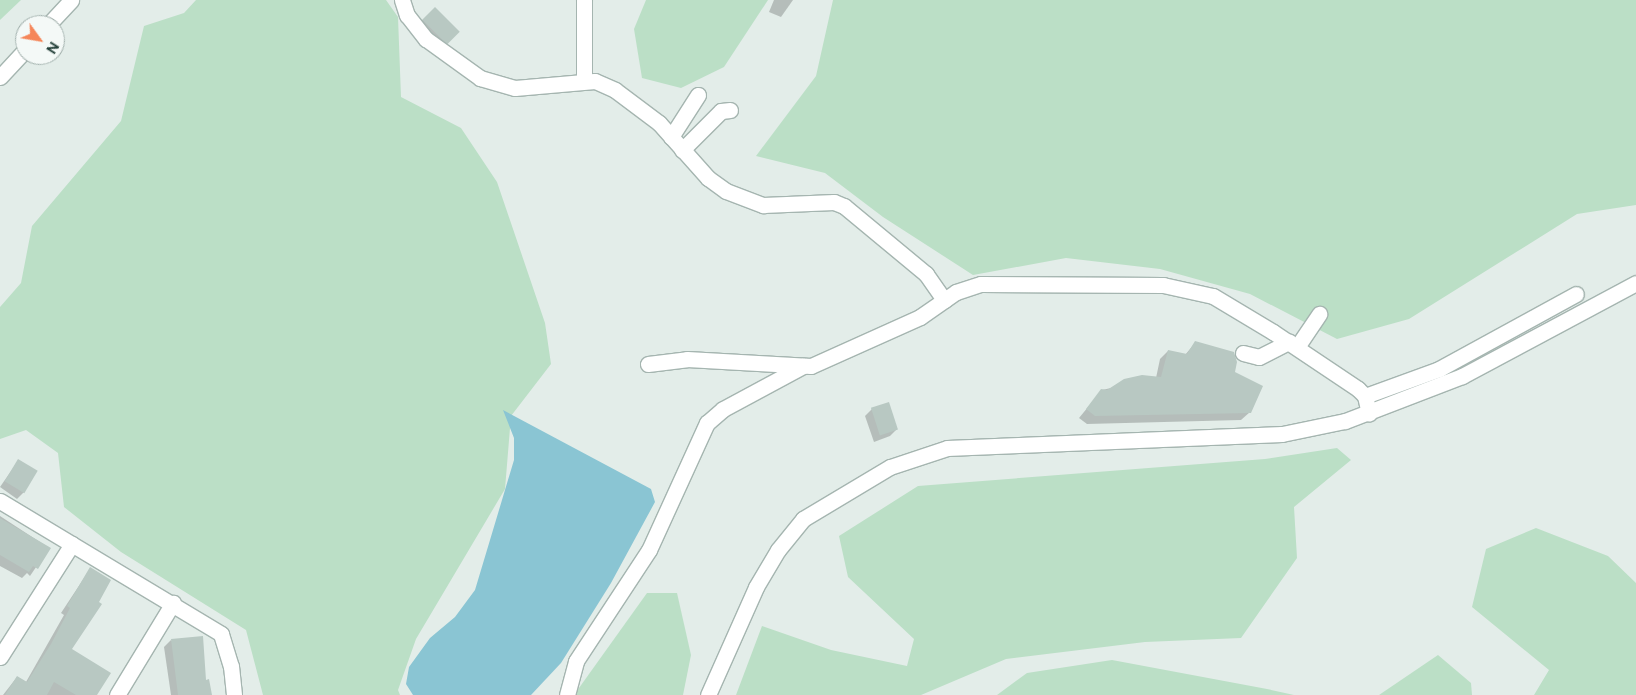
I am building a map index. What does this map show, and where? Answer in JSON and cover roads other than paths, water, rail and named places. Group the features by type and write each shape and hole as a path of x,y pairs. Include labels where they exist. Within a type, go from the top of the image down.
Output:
{"street":[{"path":"57,15 71,0"},
{"path":"402,0 406,15 426,39 480,78 515,88 584,80 615,90 659,123 708,178 726,191 751,202 778,207 834,202 844,206 926,274 944,300"},
{"path":"584,0 584,80"},
{"path":"0,77 15,61"},
{"path":"671,137 698,95"},
{"path":"682,150 721,112 730,110"},
{"path":"708,695 756,587 778,550 803,519 890,467 948,448 1282,434 1369,414 1462,376 1636,283"},
{"path":"567,695 576,661 649,550 707,423 723,409 804,366 829,360 920,317 956,292 981,284 1163,285 1214,296 1293,345 1365,396 1369,414"},
{"path":"1365,396 1439,368 1576,294"},
{"path":"1244,353 1259,357 1293,345 1319,314"},
{"path":"648,364 687,359 804,366"},
{"path":"0,501 173,603 221,634 231,666 234,695"},
{"path":"0,657 72,544"},
{"path":"117,695 173,603"}],"water":[{"path":"503,410 651,489 655,502 611,583 561,663 531,695 413,695 406,684 409,667 430,638 455,617 475,590 514,460 514,438"}]}
